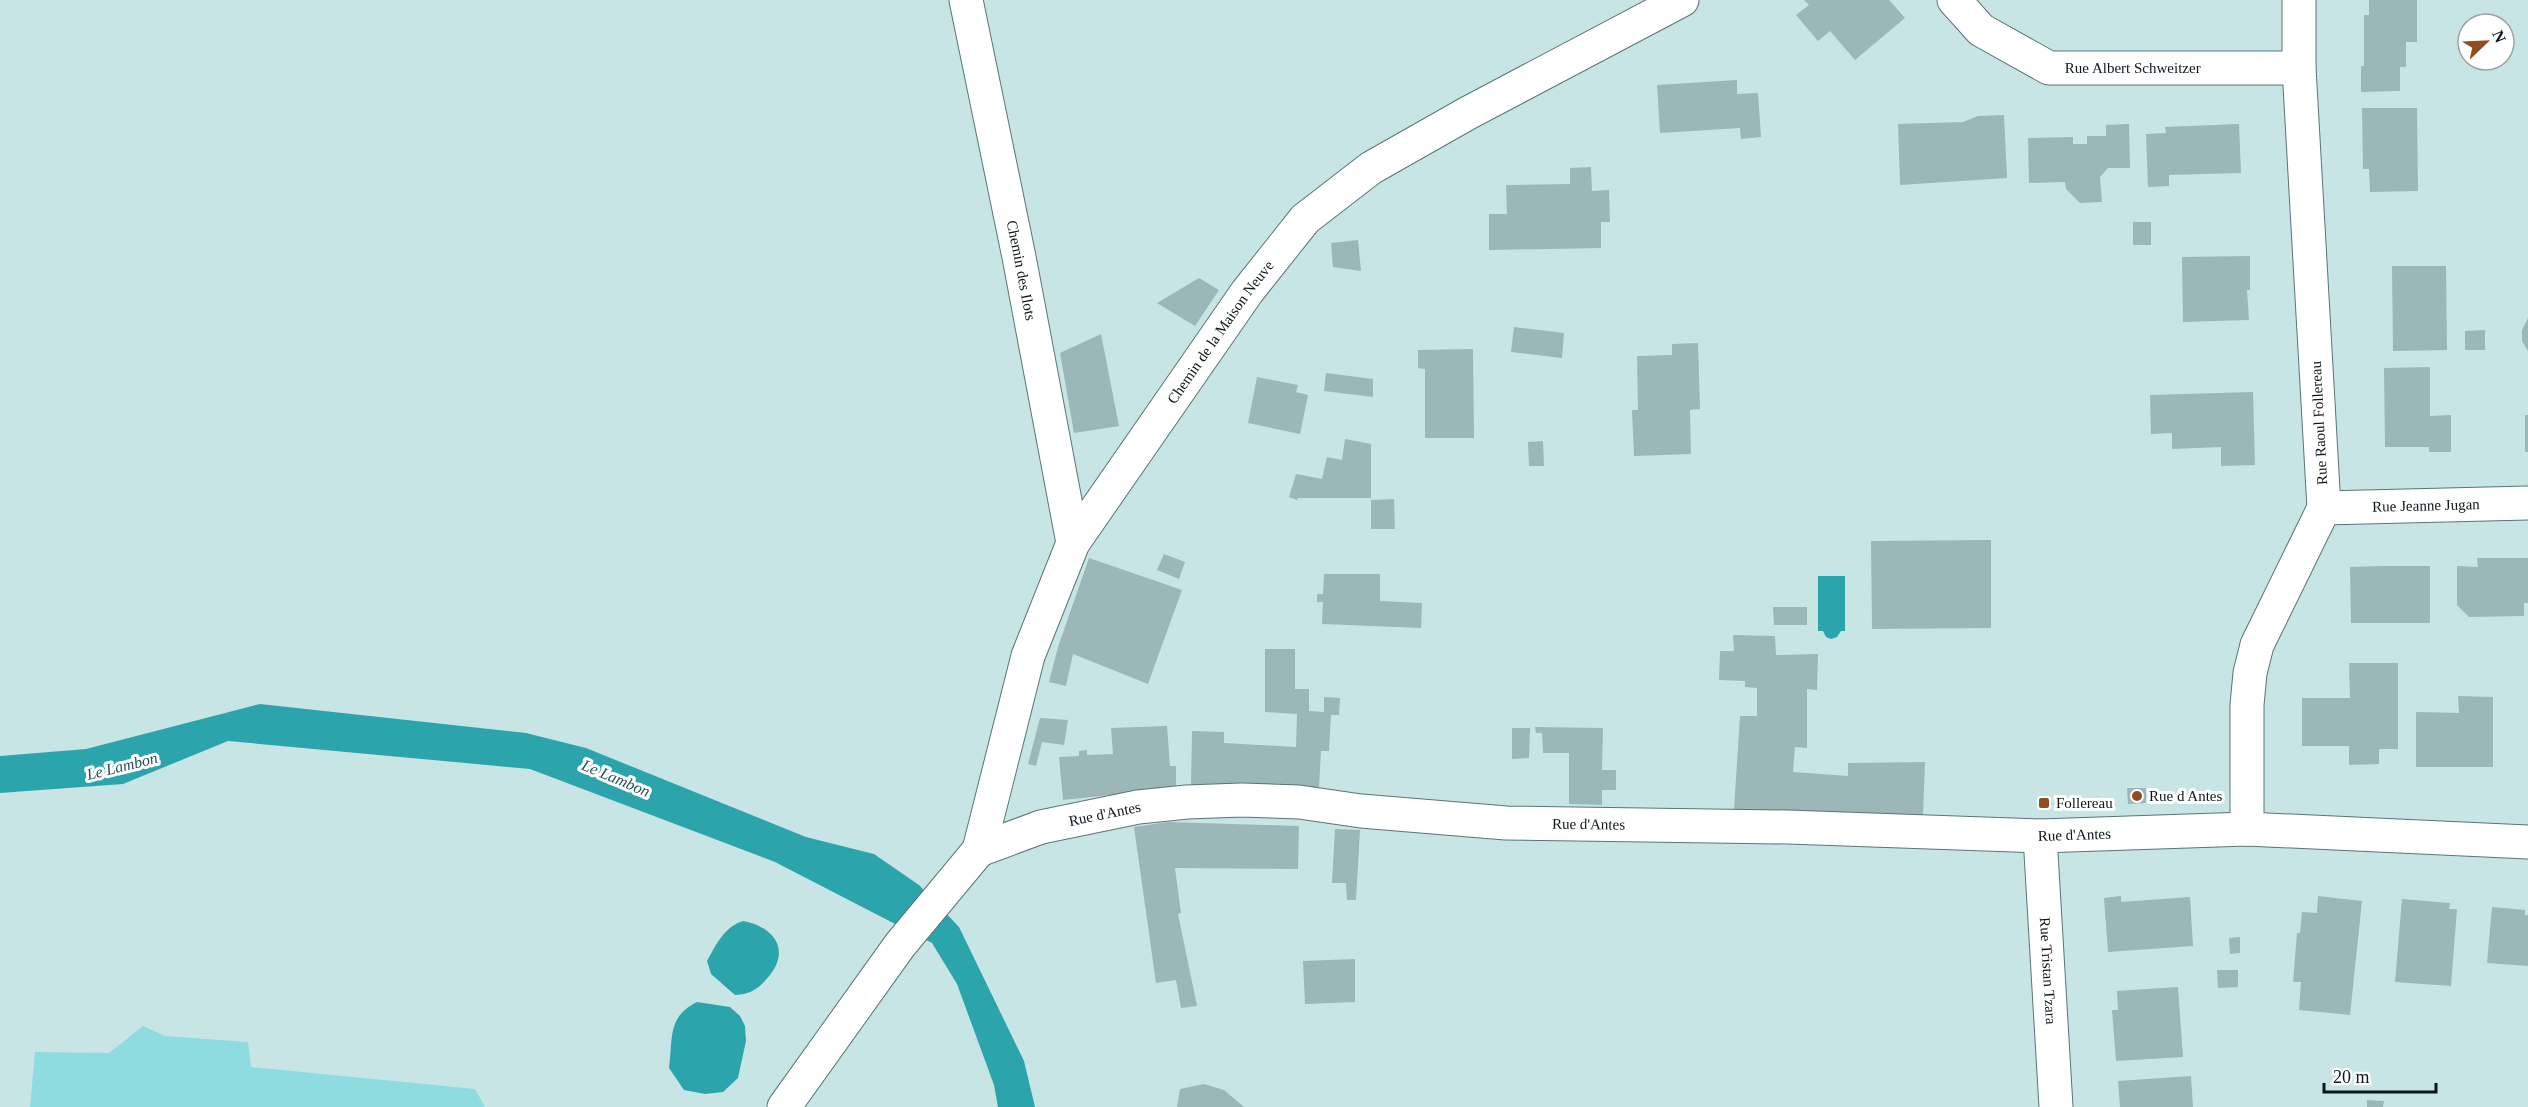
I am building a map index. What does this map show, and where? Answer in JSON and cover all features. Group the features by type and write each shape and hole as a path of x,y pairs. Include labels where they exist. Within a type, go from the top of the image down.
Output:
{"street":[{"name":"Chemin des Ilots","path":"966,0 1019,257 1073,543"},
{"name":"Chemin de la Maison Neuve","path":"979,850 1028,656 1073,543 1247,292 1305,219 1371,168 1468,113 1682,0"},
{"name":"Rue Albert Schweitzer","path":"1954,0 1981,30 2049,68 2299,68"},
{"name":"Rue Raoul Follereau","path":"2247,829 2247,705 2250,673 2257,645 2324,508 2299,68 2299,0"},
{"name":"Rue Jeanne Jugan","path":"2324,508 2528,503"},
{"name":"Rue d'Antes","path":"784,1107 900,945 945,888 979,850 1041,827 1101,813 1187,802 1242,800 1299,802 1361,811 1506,823 1788,827 2040,836 2247,829 2528,842"},
{"name":"Rue Tristan Tzara","path":"2040,836 2056,1107"}],"shaded area":[{"path":"143,1026 165,1036 248,1042 251,1067 475,1089 485,1107 30,1107 35,1052 109,1053"}],"water":[{"path":"1818,576 1845,576 1845,631 1841,631 1837,637 1831,639 1826,637 1823,631 1818,631"},
{"name":"Le Lambon","path":"260,704 526,733 586,748 806,837 874,854 919,885 959,927 1024,1061 1035,1107 998,1107 994,1085 957,984 932,943 775,862 530,769 228,741 123,784 0,793 0,756 86,749"},
{"path":"743,921 770,933 778,947 779,956 770,975 759,987 751,992 735,995 711,974 707,961 726,932"},
{"path":"697,1002 730,1007 740,1016 745,1026 746,1041 738,1078 723,1092 705,1094 684,1090 669,1068 673,1029 681,1014"}],"building":[{"path":"1804,0 1889,0 1905,18 1855,60 1830,31 1818,41 1796,15 1809,5"},
{"path":"2369,0 2417,0 2417,42 2406,42 2406,67 2400,67 2400,91 2361,92 2361,66 2364,66 2364,15 2369,15"},
{"path":"1737,80 1737,94 1758,93 1761,137 1741,139 1740,128 1660,133 1657,85"},
{"path":"2362,108 2417,108 2418,191 2370,192 2369,169 2363,169"},
{"path":"2004,115 2007,178 1900,185 1898,124 1963,122 1978,116"},
{"path":"2129,124 2130,168 2108,168 2100,177 2102,202 2080,203 2066,189 2065,182 2029,183 2028,138 2073,137 2073,144 2087,144 2087,136 2106,136 2106,125"},
{"path":"2239,124 2241,173 2169,175 2169,186 2148,187 2146,134 2166,133 2165,127"},
{"path":"1591,167 1592,191 1609,190 1610,222 1601,222 1601,248 1489,250 1489,214 1507,214 1506,185 1570,184 1570,168"},
{"path":"2133,222 2151,222 2151,245 2133,245"},
{"path":"1358,240 1361,271 1333,267 1331,243"},
{"path":"2250,256 2250,290 2247,290 2249,320 2183,322 2182,257"},
{"path":"2392,266 2446,266 2447,350 2393,351"},
{"path":"1199,278 1219,290 1195,326 1157,303"},
{"path":"2528,318 2528,351 2522,341 2522,330"},
{"path":"1514,327 1564,333 1562,358 1511,352"},
{"path":"2485,330 2485,350 2465,350 2465,331"},
{"path":"1101,334 1119,426 1074,433 1060,353"},
{"path":"1698,343 1700,409 1690,410 1691,454 1634,456 1632,410 1638,410 1637,356 1672,355 1672,344"},
{"path":"1473,349 1474,438 1425,438 1425,369 1418,368 1418,350"},
{"path":"2430,367 2430,416 2451,415 2451,452 2429,452 2429,447 2385,447 2384,368"},
{"path":"1326,373 1373,379 1373,397 1324,391"},
{"path":"1257,377 1298,385 1296,392 1308,395 1300,434 1248,423"},
{"path":"2253,392 2255,465 2221,466 2221,447 2172,449 2172,433 2151,434 2150,395"},
{"path":"2525,415 2528,415 2528,452 2525,452"},
{"path":"1345,439 1371,444 1371,498 1298,498 1297,500 1289,497 1296,474 1322,479 1327,457 1342,460"},
{"path":"1543,441 1544,466 1529,466 1528,442"},
{"path":"1394,499 1395,529 1371,529 1371,500"},
{"path":"1991,540 1991,628 1872,629 1871,541"},
{"path":"1164,554 1185,562 1179,579 1157,570"},
{"path":"1089,558 1182,590 1148,684 1073,654 1066,686 1049,682 1058,647"},
{"path":"2477,558 2528,558 2528,603 2524,603 2524,616 2469,617 2457,605 2457,566 2478,567"},
{"path":"2430,566 2430,623 2351,623 2350,567"},
{"path":"1324,574 1380,574 1380,601 1422,603 1421,628 1322,624 1323,602 1317,602 1317,594 1323,594"},
{"path":"1773,607 1807,607 1807,625 1774,625"},
{"path":"1733,635 1775,636 1776,655 1818,654 1817,690 1807,689 1807,748 1795,747 1793,772 1848,776 1848,763 1925,762 1923,815 1734,809 1740,716 1757,716 1757,688 1745,687 1745,681 1719,680 1720,651 1734,651"},
{"path":"1265,649 1295,649 1295,689 1309,689 1309,711 1324,712 1324,697 1340,698 1339,715 1331,715 1329,751 1321,751 1319,788 1221,784 1191,786 1192,731 1224,732 1224,743 1296,747 1297,714 1265,712"},
{"path":"2349,663 2398,663 2398,749 2379,749 2379,764 2349,765 2349,746 2302,746 2302,698 2350,698"},
{"path":"2458,696 2493,697 2493,767 2416,767 2416,712 2459,713"},
{"path":"1040,718 1068,720 1064,745 1042,742 1036,766 1028,764"},
{"path":"1167,726 1170,766 1176,766 1176,788 1063,800 1059,757 1079,756 1079,751 1087,750 1087,755 1113,754 1111,728"},
{"path":"1535,727 1603,728 1602,770 1616,770 1616,790 1602,790 1602,805 1569,804 1569,753 1543,753 1542,733 1536,733"},
{"path":"1512,728 1530,728 1529,758 1512,759"},
{"name":"Rue d Antes","path":"2127,788 2146,788 2146,803 2128,804"},
{"path":"1168,822 1299,826 1298,869 1175,868 1181,913 1178,914 1197,1006 1181,1008 1176,980 1156,983 1134,827"},
{"path":"1335,829 1360,830 1356,900 1347,900 1346,883 1332,883"},
{"path":"2121,896 2121,902 2190,897 2193,946 2108,952 2104,898"},
{"path":"2318,896 2362,901 2350,1015 2299,1010 2301,982 2293,982 2297,933 2300,933 2302,912 2317,913"},
{"path":"2402,899 2450,903 2449,909 2457,909 2451,986 2395,982"},
{"path":"2492,907 2525,910 2525,915 2528,915 2528,966 2487,963"},
{"path":"2240,937 2240,953 2230,954 2229,938"},
{"path":"1355,959 1355,1002 1305,1004 1303,961"},
{"path":"2217,970 2238,970 2238,987 2218,988"},
{"path":"2178,987 2183,1057 2116,1061 2112,1010 2118,1010 2117,991"},
{"path":"2191,1076 2193,1107 2120,1107 2118,1081"},
{"path":"1204,1084 1224,1090 1244,1107 1177,1107 1180,1089"},
{"path":"2367,1100 2384,1101 2383,1107 2367,1107"}],"place":[{"name":"Rue d Antes","path":"2137,796"},
{"name":"Follereau","path":"2044,803"}]}
